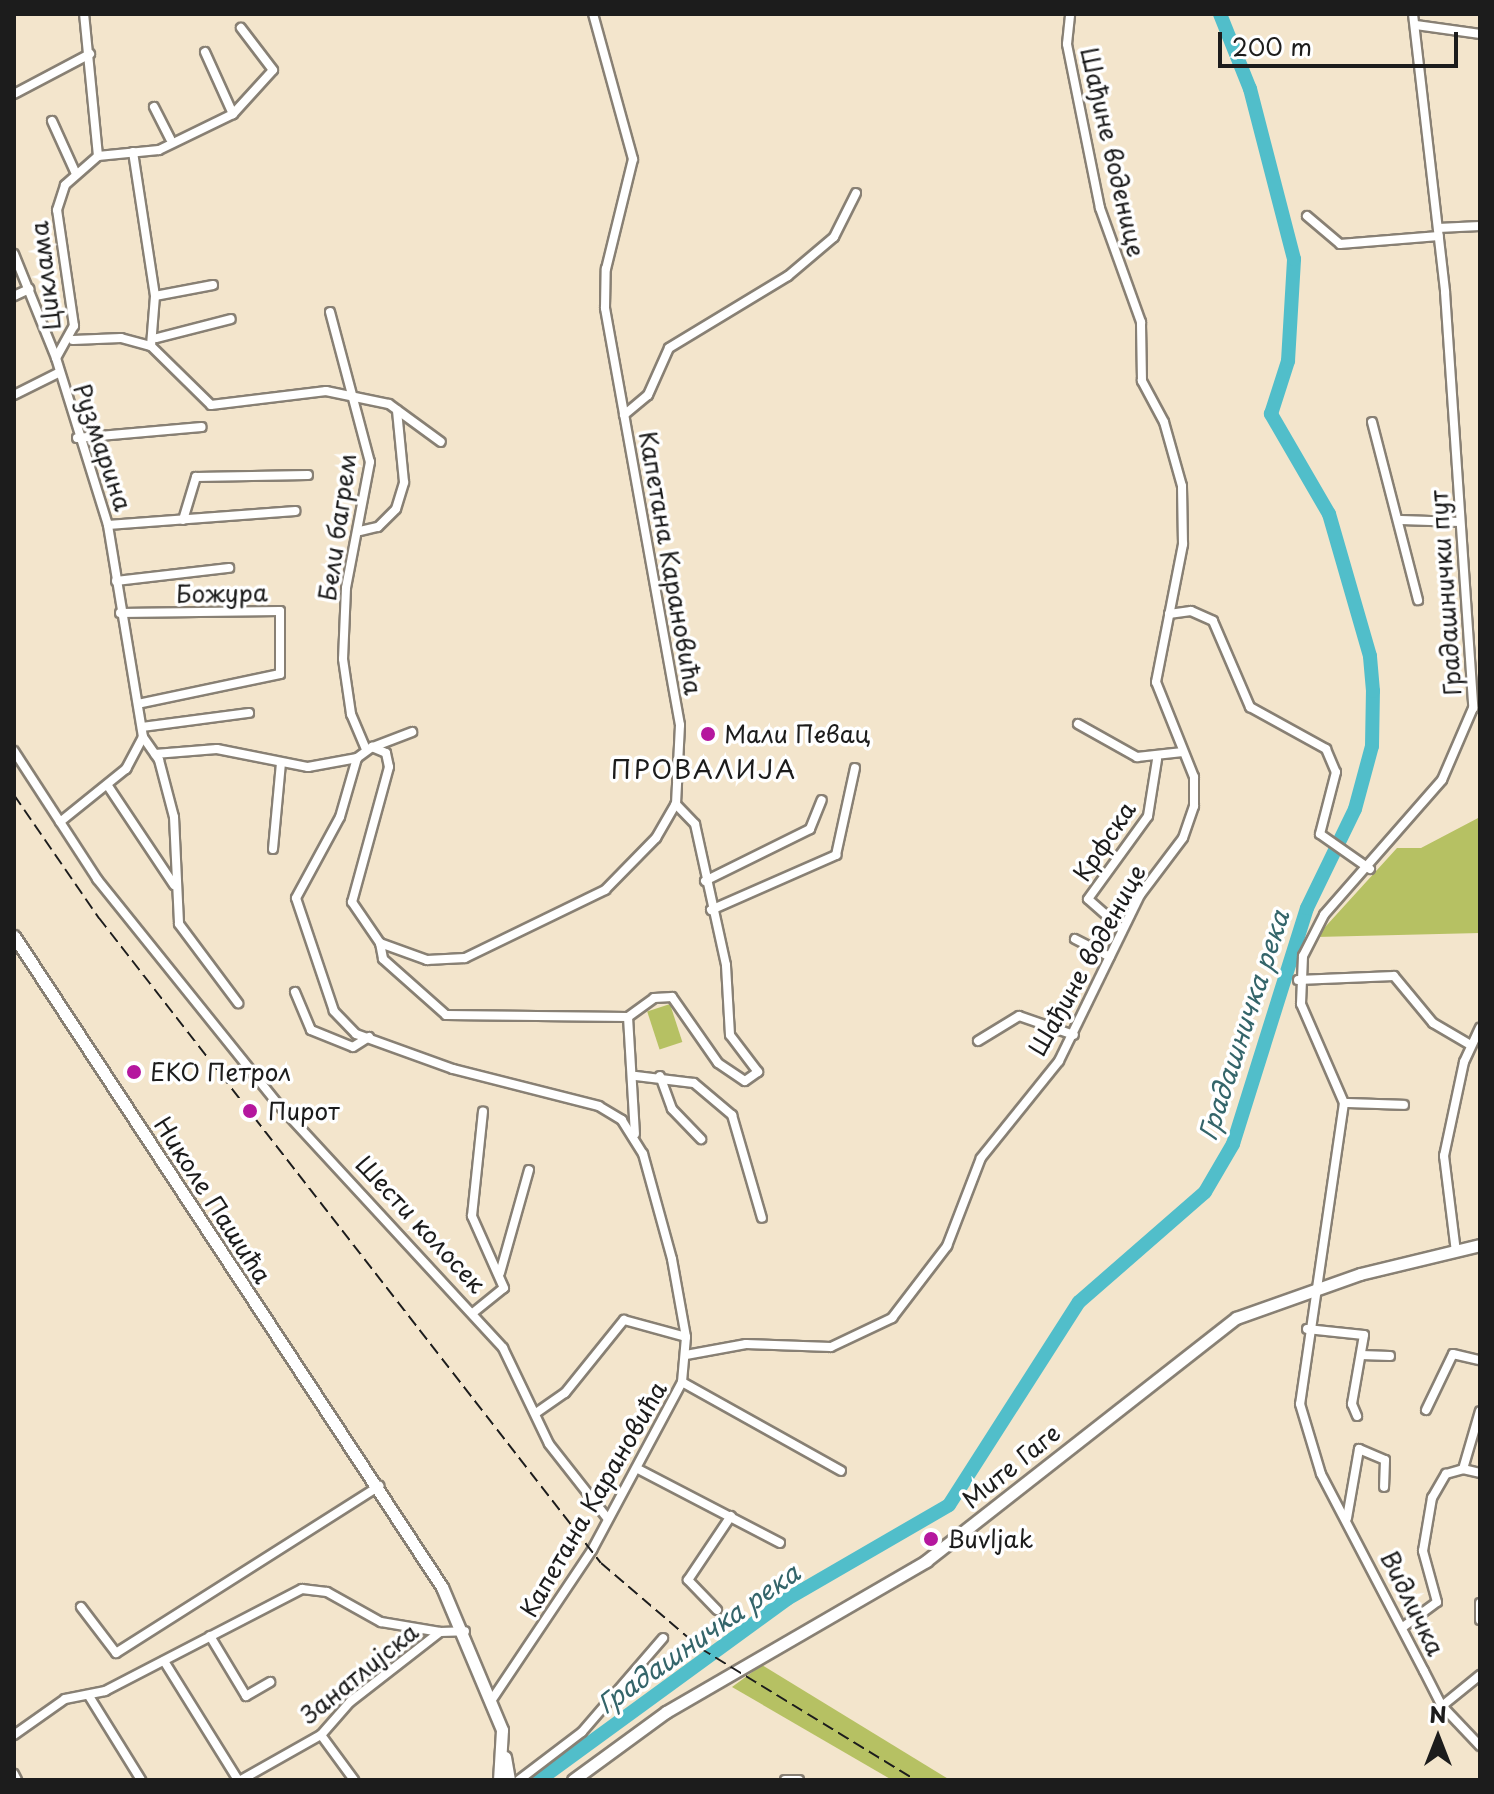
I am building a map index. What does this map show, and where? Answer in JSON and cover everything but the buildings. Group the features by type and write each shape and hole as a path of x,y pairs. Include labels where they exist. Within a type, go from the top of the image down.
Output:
{"main road":[{"name":"Николе Пашића","path":"14,936 379,1486 465,1631 491,1701 509,1780"},
{"name":"Мите Гаге","path":"573,1780 666,1712 926,1561 1216,1331 1313,1288 1480,1245"},
{"name":"Николе Пашића","path":"499,1780 504,1755"}],"street":[{"path":"84,14 98,156 162,149 170,139 233,114 273,70 241,28"},
{"name":"Капетана Карановића","path":"380,943 443,961 486,950 605,890 656,838 676,804 680,725 604,287 633,159 593,14"},
{"name":"Шађине воденице","path":"686,1355 746,1344 831,1347 892,1318 947,1246 981,1158 1074,1035 1122,929 1188,827 1196,792 1156,682 1183,544 1182,486 1164,422 1142,381 1141,322 1100,208 1067,44 1070,14"},
{"name":"Градашнички пут","path":"1298,980 1319,922 1370,869 1437,787 1470,724 1460,522 1439,232 1413,14"},
{"path":"1416,25 1480,34"},
{"path":"205,52 233,114"},
{"path":"14,94 90,54"},
{"path":"154,107 170,139"},
{"path":"52,121 76,174"},
{"path":"133,152 155,296 154,342 211,405 310,390 357,398 397,410 441,442"},
{"name":"Циклама","path":"58,373 56,358 73,340 57,210 76,174 98,156"},
{"name":"Капетана Карановића","path":"624,415 648,395 669,348 788,276 834,237 856,193"},
{"path":"1307,216 1340,244 1480,226"},
{"name":"Рузмарина","path":"15,259 56,358"},
{"path":"155,296 213,285"},
{"path":"14,296 29,289"},
{"name":"Бели багрем","path":"330,312 357,398 370,462 360,531 346,588 343,659 351,714 369,748"},
{"path":"73,340 121,338 154,342 231,319"},
{"name":"Рузмарина","path":"14,395 58,373 108,525 120,613 143,737 155,754 174,817 174,885 179,924 238,1003"},
{"path":"360,531 378,527 396,509 404,482 397,410"},
{"path":"1372,422 1401,520 1418,600"},
{"path":"77,438 202,427"},
{"path":"183,520 196,477 308,475"},
{"path":"108,525 295,511"},
{"path":"1401,520 1460,522"},
{"path":"116,581 229,568"},
{"name":"Божура","path":"120,613 280,611 283,669 251,682 138,704"},
{"path":"1169,614 1191,611 1213,621 1250,707 1334,761 1335,787 1320,825 1328,841 1370,869"},
{"path":"142,727 249,713"},
{"path":"1078,724 1119,752 1157,760 1183,752"},
{"path":"155,754 217,749 315,767 357,758 369,748 412,732"},
{"path":"60,822 108,786 143,737"},
{"path":"369,748 386,753 389,767 352,902 380,943 383,959 446,1015 628,1017 654,998 672,997 718,1063 745,1081 757,1075 757,1061 730,1035 726,965 711,910 695,824 676,804"},
{"name":"Шести колосек","path":"14,751 60,822 297,1127 474,1312 517,1366 549,1444 608,1519"},
{"path":"357,758 340,817 296,898 334,1011 369,1037 453,1069 599,1106 635,1135"},
{"name":"Крфска","path":"1122,929 1088,899 1148,816 1157,760"},
{"path":"273,849 281,763"},
{"path":"711,910 836,855 855,768"},
{"path":"108,786 174,885"},
{"path":"705,881 810,829 822,800"},
{"path":"1075,939 1110,957"},
{"path":"1313,1288 1336,1187 1344,1103 1298,980 1394,976 1433,1023 1469,1044"},
{"path":"295,992 311,1030 353,1047 369,1037"},
{"path":"978,1041 1019,1016 1074,1035"},
{"name":"Капетана Карановића","path":"491,1701 523,1662 638,1469 682,1382 686,1337 635,1135 636,1076 628,1017"},
{"path":"1456,1252 1444,1156 1469,1044 1480,1027"},
{"path":"636,1076 660,1076 694,1083 732,1115 762,1218"},
{"path":"660,1076 672,1109 701,1139"},
{"path":"1344,1103 1404,1105"},
{"path":"474,1312 504,1288 500,1273 472,1216 483,1112"},
{"path":"500,1273 529,1170"},
{"name":"Видличка","path":"1313,1288 1307,1329 1303,1423 1442,1706 1480,1746"},
{"path":"536,1413 565,1393 624,1320 686,1337"},
{"path":"1307,1329 1362,1332 1352,1404 1357,1416"},
{"path":"1426,1410 1453,1354 1480,1360"},
{"path":"1361,1355 1390,1356"},
{"path":"682,1382 841,1471"},
{"path":"1463,1469 1480,1411"},
{"path":"1347,1518 1359,1449 1385,1460 1384,1487"},
{"path":"638,1469 780,1543"},
{"path":"1403,1627 1437,1602 1423,1551 1429,1512 1442,1478 1463,1469 1480,1473"},
{"path":"81,1607 116,1653 379,1486"},
{"path":"717,1610 688,1580 731,1516"},
{"path":"14,1735 65,1699 89,1696 302,1589 327,1592 381,1622 440,1632"},
{"path":"1480,1603 1480,1620"},
{"name":"Занатлијска","path":"239,1780 321,1735 350,1702 440,1632 465,1631"},
{"path":"210,1636 246,1696 270,1682"},
{"path":"519,1780 582,1732 663,1638"},
{"path":"164,1661 239,1780"},
{"path":"1442,1706 1480,1675"},
{"path":"89,1696 141,1780"},
{"path":"321,1735 354,1780"},
{"path":"14,1774 17,1780"}],"green space":[{"path":"1480,817 1480,933 1316,937 1397,848 1421,848"},
{"path":"670,1004 682,1042 660,1049 647,1011"},
{"path":"762,1665 950,1780 892,1780 732,1687"}],"waterway":[{"name":"Градашничка река","path":"539,1780 787,1599 949,1505 1079,1302 1205,1192 1233,1144 1307,908 1355,809 1372,746 1373,691 1370,656 1329,514 1271,414 1288,361 1294,259 1250,89 1220,14"}],"railway":[{"path":"14,795 99,918 601,1563 700,1648 915,1780"}],"place":[{"name":"Мали Певац","path":"708,734"},
{"name":"ЕКО Петрол","path":"134,1072"},
{"name":"Пирот","path":"250,1111"},
{"name":"Buvljak","path":"931,1539"}],"district":[{"name":"ПРОВАЛИЈА","path":"704,769"}]}
